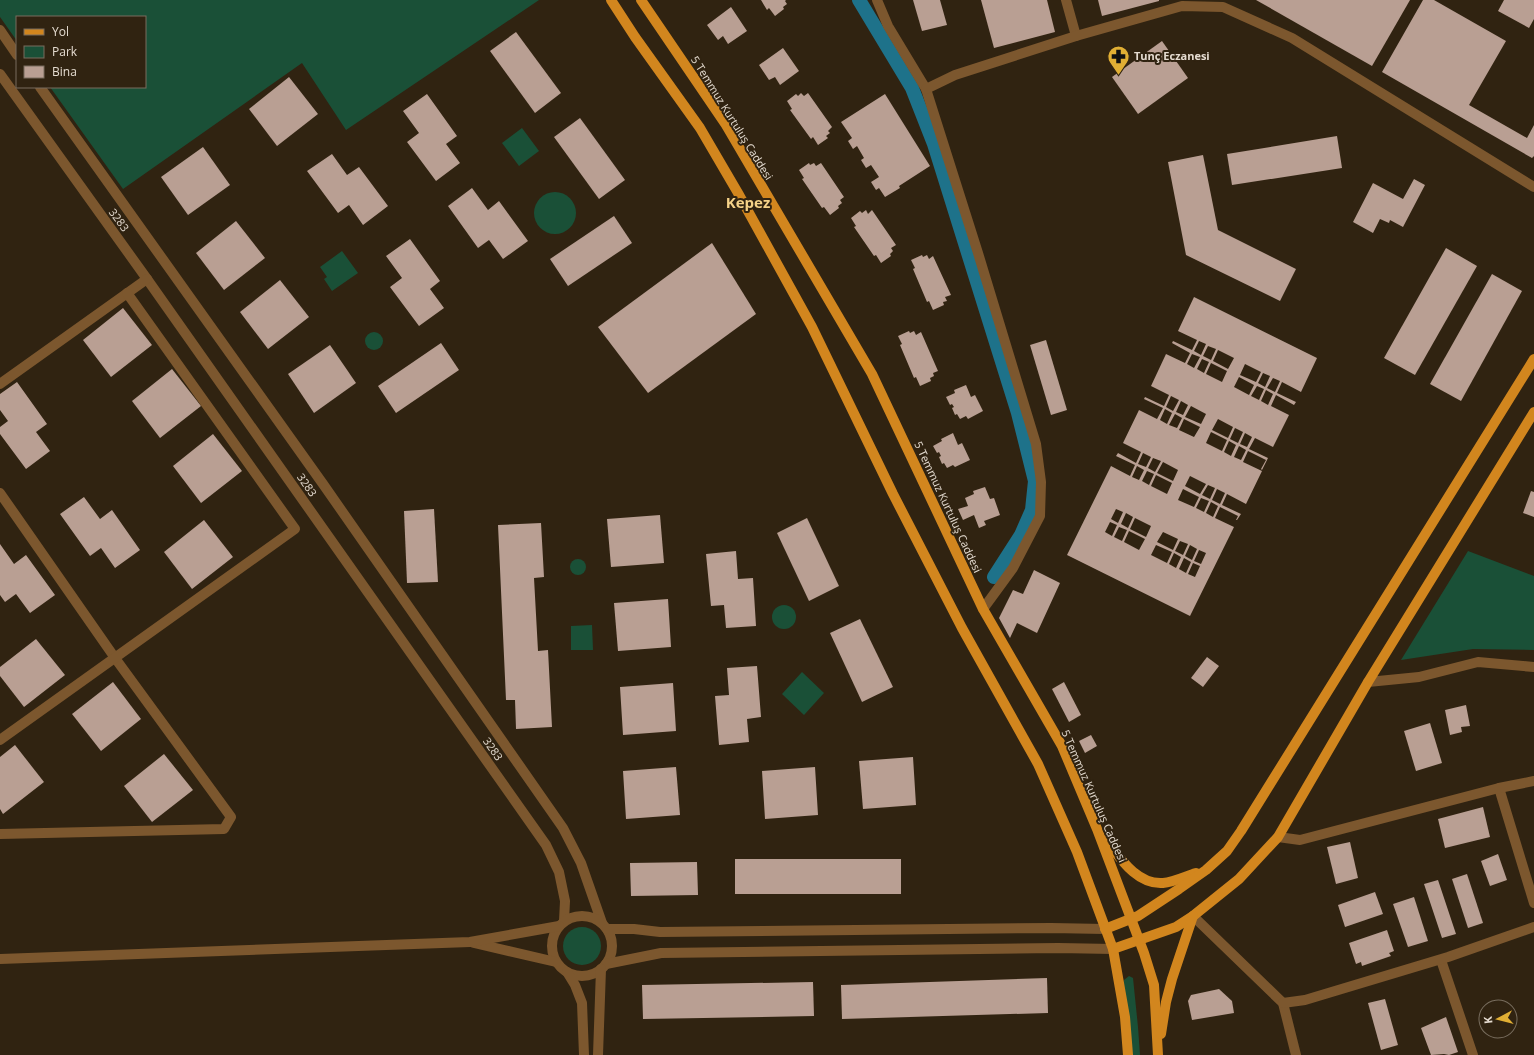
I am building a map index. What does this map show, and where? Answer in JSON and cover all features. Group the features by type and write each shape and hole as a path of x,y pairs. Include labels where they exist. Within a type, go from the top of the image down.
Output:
{"main road":[{"path":"611,0 635,37 700,128 738,194 812,327 893,494 962,628 1038,764 1077,852 1113,949 1125,1017 1128,1055"},
{"name":"5 Temmuz Kurtuluş Caddesi","path":"641,0 726,125 872,374 983,609 1062,746 1132,918 1154,985 1158,1053"},
{"path":"1105,929 1138,916 1206,870 1227,850 1241,831 1534,359"},
{"path":"1113,949 1140,941 1176,927 1193,916 1239,879 1278,837 1368,682 1534,412"},
{"path":"1097,829 1124,864 1141,877 1153,883 1165,883 1206,870"},
{"path":"1158,1053 1166,1002 1193,916"}],"street":[{"path":"877,0 888,26 926,89 1036,444 1041,482 1040,516 1013,568 983,609"},
{"path":"1066,0 1076,36"},
{"path":"926,89 955,75 1076,36 1182,6 1223,7 1292,38 1534,187"},
{"path":"0,30 16,54"},
{"name":"3283","path":"0,74 147,279 546,845 559,872 565,901 561,923"},
{"name":"3283","path":"41,88 328,490 563,828 581,863 604,926"},
{"path":"0,384 147,279"},
{"path":"0,740 295,529 127,293"},
{"path":"0,493 115,658 231,817 224,829 2,832"},
{"path":"1368,682 1419,677 1478,662 1534,667"},
{"path":"1278,837 1300,840 1499,788 1534,781"},
{"path":"1499,788 1534,903"},
{"path":"0,958 470,942 561,923 570,918 583,916 596,919 604,926 610,935 612,950 604,966 598,1055"},
{"path":"1193,916 1283,1003 1296,1055"},
{"path":"556,962 551,947 552,940 561,923"},
{"path":"604,926 660,932 1043,928 1105,929"},
{"path":"1283,1003 1306,1000 1441,960 1534,927"},
{"path":"470,942 556,962 567,972 575,985 582,1003 584,1055"},
{"path":"567,972 581,976 588,976 604,966 662,953 1058,948 1113,949"},
{"path":"1441,960 1473,1055"}],"green space":[{"path":"0,0 539,0 346,130 302,63 123,189 51,88 146,88 146,16 16,16 16,40 0,17"},
{"path":"522,128 539,151 519,166 502,143"},
{"path":"551,192 559,192 567,195 573,201 576,213 573,225 567,231 559,234 551,234 543,231 537,225 534,217 534,209 537,201 543,195"},
{"path":"342,251 358,273 332,291 324,279 327,277 320,267"},
{"path":"374,332 380,335 383,341 380,347 374,350 368,347 365,341 368,335"},
{"path":"1468,551 1534,576 1534,650 1473,649 1401,660"},
{"path":"578,559 584,561 586,567 584,573 578,575 572,573 570,567 572,561"},
{"path":"784,605 789,606 795,612 795,622 789,628 784,629 779,628 773,622 772,617 773,612 779,606"},
{"path":"592,625 593,650 571,650 571,626"},
{"path":"802,672 824,693 804,715 782,694"},
{"path":"578,927 586,927 596,932 600,939 600,953 596,960 586,965 578,965 568,960 566,957 563,950 563,942 568,932 571,930"},
{"path":"1129,976 1133,978 1140,1055 1128,1055 1120,995 1124,980"}],"building":[{"path":"761,0 786,0 785,1 787,4 783,7 784,9 775,16 769,8 767,10"},
{"path":"913,0 940,0 947,25 922,31"},
{"path":"981,0 1047,0 1055,32 994,48"},
{"path":"1098,0 1159,0 1159,1 1102,16"},
{"path":"1256,0 1410,0 1372,66"},
{"path":"1423,0 1434,0 1506,41 1469,105 1527,138 1534,125 1534,156 1532,158 1382,72"},
{"path":"1504,0 1534,0 1534,19 1529,28 1498,11"},
{"path":"731,7 747,31 728,44 723,36 718,40 707,25"},
{"path":"516,32 561,93 535,113 490,51"},
{"path":"1162,41 1188,78 1138,114 1112,77"},
{"path":"783,48 799,71 780,85 775,77 769,80 759,65"},
{"path":"289,77 318,114 277,146 249,109"},
{"path":"801,93 804,96 808,93 832,127 828,131 830,133 826,136 828,138 818,145 813,137 811,139 790,110 792,109 787,101 796,94 798,96"},
{"path":"427,94 457,136 446,144 460,163 436,181 407,142 419,133 403,111"},
{"path":"885,94 930,166 885,197 879,188 876,190 871,182 879,177 871,165 866,168 861,160 864,158 857,146 853,149 848,141 852,138 841,122"},
{"path":"580,118 625,180 599,199 554,137"},
{"path":"1337,136 1342,168 1232,185 1227,154"},
{"path":"203,147 230,185 188,215 161,177"},
{"path":"332,154 347,175 359,167 388,206 363,225 349,205 338,213 307,171"},
{"path":"1203,155 1218,230 1296,269 1280,301 1186,255 1168,162"},
{"path":"809,163 810,165 814,163 816,166 821,163 844,197 840,200 842,203 838,206 839,208 830,215 824,207 822,208 802,179 804,178 799,170"},
{"path":"1414,179 1425,185 1403,227 1390,220 1389,223 1380,219 1373,233 1353,222 1373,183 1403,199"},
{"path":"472,188 488,210 499,201 528,241 503,259 489,240 478,248 448,206"},
{"path":"866,210 868,214 872,210 896,245 891,248 893,251 890,254 891,256 881,263 876,255 874,256 854,227 856,226 851,218 860,211 862,213"},
{"path":"614,216 632,243 568,286 550,259"},
{"path":"236,221 265,258 224,290 196,253"},
{"path":"410,239 440,281 430,289 444,308 419,326 390,287 402,278 386,256"},
{"path":"712,243 756,314 648,393 598,327"},
{"path":"1446,248 1477,266 1415,375 1384,358"},
{"path":"922,255 923,257 927,255 929,259 933,256 951,295 945,297 947,301 943,302 944,305 933,310 929,301 927,302 913,269 915,268 911,260"},
{"path":"1492,274 1522,291 1461,401 1430,384"},
{"path":"280,280 309,317 268,349 240,312"},
{"path":"1194,297 1317,358 1301,392 1282,382 1277,393 1296,402 1294,405 1276,395 1271,406 1289,415 1273,447 1255,438 1249,449 1268,458 1262,470 1261,469 1266,460 1248,451 1243,462 1262,471 1246,504 1227,494 1222,505 1241,514 1236,520 1238,516 1220,507 1215,518 1234,527 1190,616 1067,555 1111,466 1130,476 1135,465 1116,456 1118,453 1136,463 1141,452 1123,443 1139,410 1157,419 1163,408 1144,399 1145,397 1164,406 1169,395 1151,386 1166,354 1185,363 1190,353 1172,343 1173,341 1192,350 1197,340 1178,331","holes":["1199,341 1206,344 1201,355 1194,351","1208,346 1216,349 1211,360 1203,356","1218,350 1234,358 1228,369 1213,361","1192,354 1200,357 1194,368 1187,364","1202,359 1209,362 1204,373 1197,369","1211,363 1227,371 1222,382 1206,374","1245,364 1261,372 1256,382 1240,375","1263,373 1270,376 1265,387 1258,383","1239,377 1254,385 1249,395 1234,387","1273,378 1280,381 1275,392 1267,388","1257,386 1264,389 1259,400 1251,396","1266,390 1273,394 1268,405 1261,401","1171,396 1179,400 1173,411 1166,407","1181,401 1188,405 1183,415 1176,412","1191,406 1206,414 1201,424 1185,417","1165,409 1172,413 1167,424 1160,420","1175,414 1182,418 1177,428 1169,425","1184,419 1200,427 1194,437 1179,430","1218,419 1233,427 1228,438 1212,430","1235,428 1243,432 1238,443 1230,439","1211,432 1227,440 1222,451 1206,443","1245,433 1252,437 1247,447 1240,444","1229,441 1236,445 1231,456 1224,452","1239,446 1246,450 1241,460 1234,457","1143,453 1151,457 1146,467 1138,464","1153,458 1161,461 1155,472 1148,468","1163,462 1178,470 1173,481 1157,473","1137,466 1144,470 1139,480 1132,477","1147,471 1154,474 1149,485 1142,481","1156,475 1172,483 1167,494 1151,486","1190,476 1206,484 1200,494 1185,486","1208,485 1215,488 1210,499 1202,495","1183,489 1199,497 1194,507 1178,500","1217,489 1225,493 1220,504 1212,500","1201,498 1209,501 1204,512 1196,508","1211,502 1218,506 1213,517 1206,513","1116,509 1123,512 1118,523 1111,519","1126,513 1133,517 1128,528 1121,524","1135,518 1151,526 1146,537 1130,529","1110,522 1117,525 1112,536 1105,532","1119,527 1127,530 1122,541 1114,537","1129,531 1145,539 1139,550 1124,542","1163,532 1178,539 1173,550 1157,542","1180,541 1188,544 1183,555 1175,551","1156,545 1172,552 1167,563 1151,555","1190,545 1197,549 1192,560 1185,556","1199,550 1206,553 1201,564 1194,561","1174,553 1181,557 1176,568 1169,564","1184,558 1191,562 1186,573 1179,569","1193,563 1200,566 1195,577 1188,574"]},
{"path":"123,308 152,345 111,377 83,340"},
{"path":"909,331 910,333 914,331 916,335 921,332 938,371 933,373 934,376 930,378 931,381 920,386 916,377 914,378 900,345 902,344 898,336"},
{"path":"1046,340 1067,410 1051,415 1030,345"},
{"path":"441,343 459,370 396,413 378,386"},
{"path":"330,345 356,383 314,413 288,374"},
{"path":"172,369 201,406 160,438 132,401"},
{"path":"17,382 47,424 36,432 50,451 26,469 0,434 0,427 8,421 0,410 0,394"},
{"path":"966,385 971,397 975,395 983,411 968,419 966,416 960,419 957,414 955,415 952,408 954,407 952,404 950,405 946,397 955,393 954,390"},
{"path":"953,433 958,445 962,443 970,460 955,467 953,465 947,468 944,463 942,464 939,457 941,456 939,452 937,453 933,446 942,441 941,439"},
{"path":"213,434 242,471 201,503 173,466"},
{"path":"985,487 990,499 994,498 1000,515 984,521 986,525 979,528 974,515 963,520 958,509 968,506 965,498 974,494 973,491"},
{"path":"1531,491 1534,492 1534,517 1523,513"},
{"path":"84,497 100,519 112,510 140,550 115,568 101,548 90,556 60,514"},
{"path":"434,509 438,582 407,583 404,511"},
{"path":"660,515 664,563 611,567 607,519"},
{"path":"807,518 839,586 809,601 777,533"},
{"path":"204,520 233,557 192,589 164,552"},
{"path":"541,523 544,577 534,578 538,651 548,650 552,727 516,729 515,700 506,700 498,525"},
{"path":"0,544 14,564 26,555 55,595 30,613 16,594 5,602 0,595"},
{"path":"736,551 738,579 753,578 756,626 726,628 724,605 711,606 706,554"},
{"path":"1034,570 1060,583 1037,633 1017,623 1010,638 999,618 1013,590 1023,594"},
{"path":"668,599 671,647 618,651 614,603"},
{"path":"860,619 893,687 862,702 830,633"},
{"path":"36,639 65,675 24,707 0,676 0,667"},
{"path":"1207,657 1219,666 1203,687 1191,678"},
{"path":"757,666 761,717 747,719 749,742 719,745 715,696 729,695 727,668"},
{"path":"113,682 141,719 101,751 72,714"},
{"path":"1064,682 1081,715 1069,722 1052,689"},
{"path":"673,683 676,731 623,735 620,687"},
{"path":"1466,705 1470,726 1461,727 1462,732 1450,735 1445,710"},
{"path":"1430,723 1442,763 1416,771 1404,731"},
{"path":"1091,735 1097,746 1085,753 1079,741"},
{"path":"15,745 44,782 3,814 0,809 0,757"},
{"path":"164,754 193,790 152,822 124,786"},
{"path":"913,757 916,805 863,809 859,761"},
{"path":"676,767 680,815 626,819 623,771"},
{"path":"815,767 818,815 765,819 762,771"},
{"path":"1483,807 1490,837 1445,848 1438,819"},
{"path":"1350,842 1358,878 1336,884 1327,847"},
{"path":"1498,854 1507,880 1490,886 1481,861"},
{"path":"735,859 901,859 901,894 735,894"},
{"path":"697,862 698,895 631,896 630,863"},
{"path":"1467,874 1483,923 1468,928 1452,879"},
{"path":"1438,880 1456,934 1442,938 1424,884"},
{"path":"1375,892 1383,914 1345,927 1338,905"},
{"path":"1414,897 1428,941 1408,947 1393,904"},
{"path":"1387,930 1394,951 1389,953 1391,956 1362,966 1361,962 1356,964 1349,943"},
{"path":"1047,978 1048,1013 842,1019 841,985"},
{"path":"813,982 814,1016 643,1019 642,985"},
{"path":"1219,989 1232,1001 1234,1013 1192,1020 1188,1001 1191,995"},
{"path":"1385,999 1398,1045 1381,1050 1368,1003"},
{"path":"1446,1017 1458,1052 1449,1055 1431,1055 1421,1028"}],"waterway":[{"path":"859,0 912,88 934,144 1018,413 1035,481 1032,510 1021,535 994,577"}],"place":[{"name":"Tunç Eczanesi","path":"1118,76"}],"district":[{"name":"Kepez","path":"748,203"}]}
